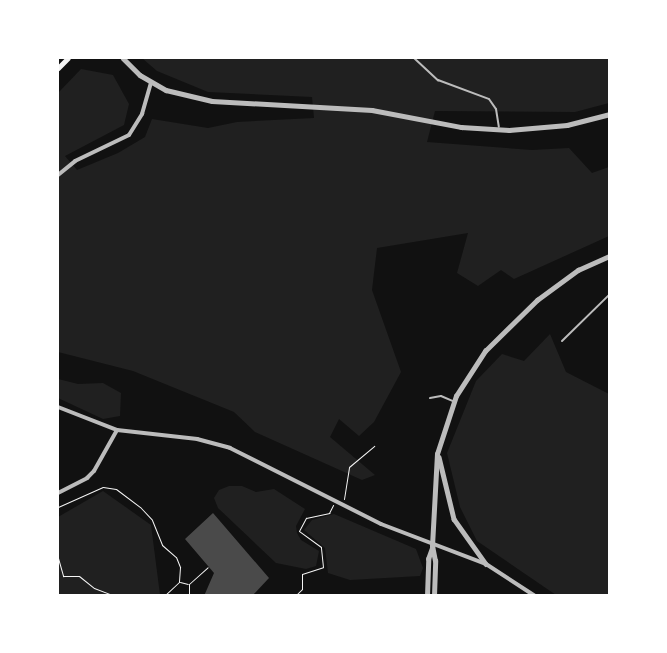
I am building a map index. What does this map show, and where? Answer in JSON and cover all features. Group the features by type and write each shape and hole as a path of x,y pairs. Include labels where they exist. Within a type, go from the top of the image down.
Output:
{"main road":[{"path":"58,68 68,58"}],"street":[{"path":"123,58 151,82 204,100 372,110 452,126 499,130 567,125 610,114"},
{"path":"58,175 75,160 129,135 142,114 151,82"},
{"path":"427,596 428,560 432,546 437,454 453,401 475,364 514,322 560,282 610,256"},
{"path":"58,407 118,430 219,444 334,502 432,546 486,564 535,596"},
{"path":"58,493 87,478 94,471 118,430"},
{"path":"437,454 454,519 486,564"},
{"path":"432,546 435,561 434,596"}],"lane":[{"path":"414,58 438,80 489,100 496,109 499,130"},
{"path":"562,341 610,294"},
{"path":"430,398 441,396 453,401"}],"path":[{"path":"285,596 297,595 302,589 302,574 323,567 321,547 299,531 306,518 329,513 334,502 346,496 345,476 349,468 374,446"},
{"path":"58,507 97,489 116,489 152,520 162,545 176,557 180,567 179,582 164,596"},
{"path":"58,558 63,576 79,576 94,588 116,596"},
{"path":"189,596 189,584 208,567"},
{"path":"179,582 189,584"}],"shaded area":[{"path":"142,58 609,58 609,103 575,112 435,111 427,142 532,150 569,148 592,173 609,167 609,236 514,279 501,270 478,286 457,273 468,233 377,248 372,290 401,372 374,422 359,436 339,419 330,437 375,475 362,480 255,432 234,412 133,371 58,352 58,93 81,69 113,75 129,104 124,125 65,156 77,170 118,153 145,137 152,119 208,128 237,122 314,118 312,97 208,92 157,71"},
{"path":"550,334 566,372 609,394 609,595 556,595 477,541 460,507 447,453 476,381 502,354 524,361"},
{"path":"58,379 78,384 103,383 121,393 120,416 103,419 58,398"},
{"path":"229,486 242,486 256,492 274,489 305,509 296,526 297,533 301,540 319,551 316,566 306,569 276,563 218,508 214,498 219,490"},
{"path":"103,491 151,525 160,595 58,595 58,517"},
{"path":"334,514 416,549 423,568 420,576 350,580 328,573 325,548 304,530 312,520"}],"building":[{"path":"213,513 269,578 252,596 204,596 214,573 185,539"}]}
